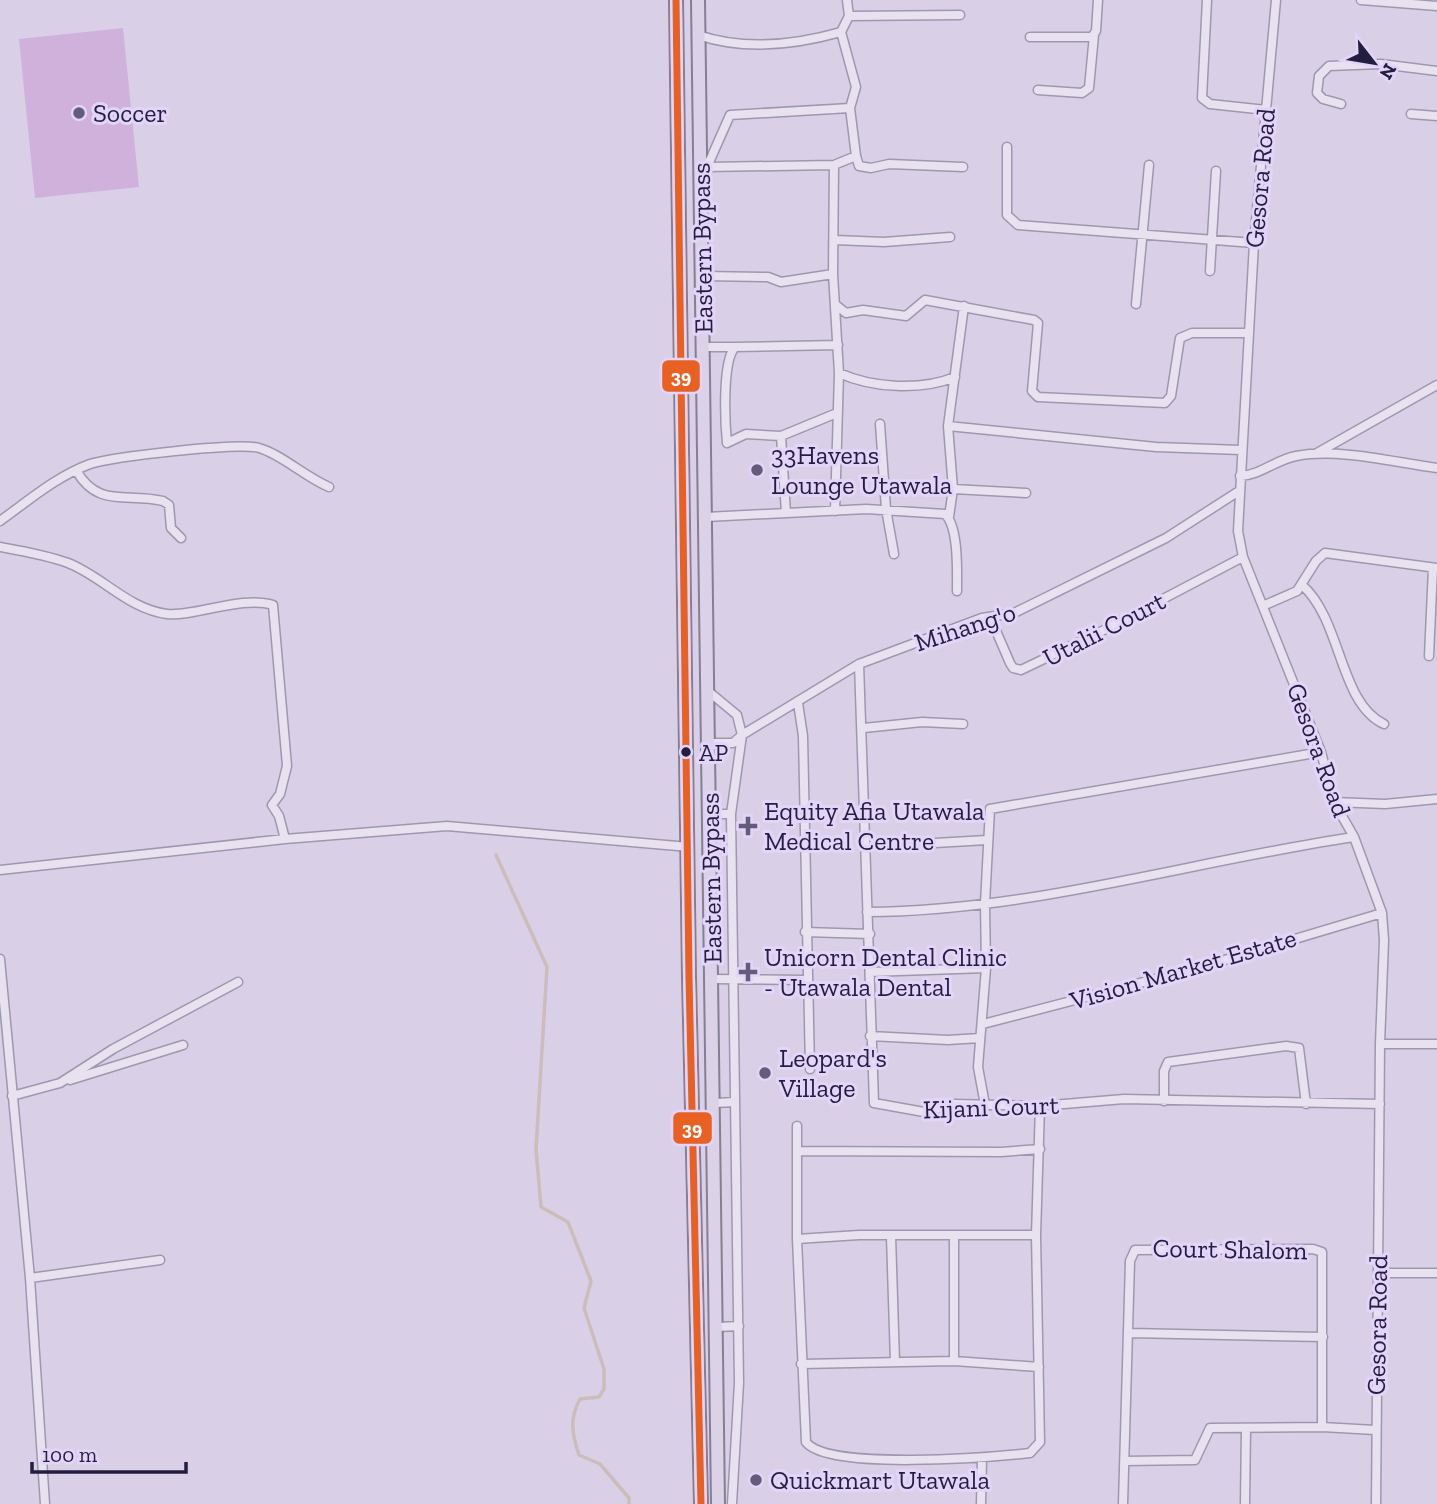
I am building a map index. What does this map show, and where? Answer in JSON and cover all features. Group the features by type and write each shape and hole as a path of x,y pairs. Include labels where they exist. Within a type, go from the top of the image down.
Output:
{"main road":[{"name":"Eastern Bypass","path":"676,0 693,1172 701,1504"},
{"name":"Eastern Bypass","path":"698,0 704,162 703,276 718,1504"},
{"path":"693,1172 716,1171"}],"street":[{"path":"847,0 849,16 841,32 856,87 850,108 859,166 871,168 890,164 963,167"},
{"path":"1038,90 1082,93 1089,88 1098,0"},
{"path":"1207,0 1202,98 1210,104 1266,110"},
{"name":"Gesora Road","path":"1276,0 1254,243 1238,531 1243,557 1265,605 1321,752 1334,802 1354,837 1382,913 1384,940 1380,1044 1376,1504"},
{"path":"1361,0 1437,6"},
{"path":"849,16 960,15"},
{"path":"698,35 719,42 799,44 841,32"},
{"path":"1030,37 1087,38 1094,35"},
{"path":"1341,104 1323,99 1317,93 1319,76 1329,66 1381,64 1437,71"},
{"path":"850,108 730,115 704,162 834,165 856,156"},
{"path":"1411,114 1437,116"},
{"path":"1007,147 1005,201 1011,222 1254,243"},
{"path":"834,165 834,274 839,373 835,511"},
{"path":"1136,304 1149,165"},
{"path":"1210,271 1216,171"},
{"path":"835,240 884,242 950,237"},
{"path":"703,276 768,277 781,282 834,274"},
{"path":"836,305 846,313 863,310 906,316 925,300 1038,323 1032,391 1038,397 1165,403 1171,396 1180,338 1192,333 1248,333"},
{"path":"957,591 957,555 949,517 953,489 948,426 964,306"},
{"path":"704,347 838,345"},
{"path":"735,346 729,358 725,427 727,443 746,434 781,436 837,413"},
{"path":"839,373 863,384 939,383 955,377"},
{"path":"1317,453 1437,385"},
{"path":"880,424 886,509 894,554"},
{"path":"948,426 1156,447 1241,450"},
{"path":"781,436 786,513"},
{"path":"0,521 76,470 92,463 223,446 254,447 328,487"},
{"path":"1240,476 1253,475 1292,457 1317,453 1437,468"},
{"path":"76,470 89,489 112,497 163,501 169,505 171,528 181,538"},
{"path":"953,489 1026,493"},
{"name":"Mihang'o","path":"709,743 733,743 859,664 990,617 1014,612 1167,538 1239,491"},
{"path":"706,517 886,509 938,513 949,517"},
{"path":"0,547 69,564 137,604 169,614 216,606 263,602 273,605 287,766 280,794 272,805 279,816 285,839"},
{"path":"1265,605 1297,591 1316,561 1325,553 1435,568 1429,656"},
{"name":"Utalii Court","path":"990,617 1010,663 1013,668 1021,670 1243,557"},
{"path":"1302,585 1319,603 1362,707 1384,724"},
{"name":"Kijani Court","path":"859,664 874,1103 925,1112 954,1104 1040,1106 1124,1099 1380,1104"},
{"path":"708,691 737,715 742,735 731,814 736,978 739,1326 739,1383 732,1504"},
{"path":"799,703 803,736 806,980 810,1069"},
{"path":"863,728 922,722 963,724"},
{"path":"985,1105 978,1067 986,968 988,812 993,807 1321,752"},
{"path":"1334,802 1385,804 1437,799"},
{"path":"710,814 731,814"},
{"path":"0,870 285,839 447,826 689,847"},
{"path":"867,912 930,912 1016,900 1354,837"},
{"path":"935,843 987,840"},
{"name":"Vision Market Estate","path":"983,1024 1202,967 1382,913"},
{"path":"805,932 870,934"},
{"path":"0,959 30,1278 45,1504"},
{"path":"870,972 986,968"},
{"path":"712,979 806,980"},
{"path":"60,1083 113,1049 238,982"},
{"path":"870,1036 948,1040 979,1038"},
{"path":"1380,1044 1437,1044"},
{"path":"12,1096 183,1045"},
{"path":"1164,1101 1164,1072 1168,1062 1286,1046 1299,1048 1306,1104"},
{"path":"715,1103 735,1101"},
{"path":"797,1126 797,1239 804,1437 813,1449 847,1458 982,1458 1030,1453 1038,1447 1036,1235 1041,1149 1040,1106"},
{"path":"797,1151 1001,1152 1041,1149"},
{"path":"797,1239 1036,1235"},
{"path":"891,1236 895,1362"},
{"path":"954,1237 954,1362"},
{"name":"Court Shalom","path":"1123,1504 1130,1334 1130,1261 1135,1250 1320,1250 1323,1255 1322,1427"},
{"path":"30,1278 160,1260"},
{"path":"1379,1273 1437,1273"},
{"path":"717,1327 739,1326"},
{"path":"1130,1334 1323,1337"},
{"path":"801,1364 954,1362 1039,1367"},
{"path":"1125,1461 1195,1460 1210,1428 1322,1427 1375,1430"},
{"path":"1245,1504 1247,1428"},
{"path":"981,1504 982,1458"}],"shaded area":[{"name":"Soccer","path":"123,28 139,187 35,198 19,39"}],"waterway":[{"path":"496,855 547,967 536,1149 541,1207 568,1222 591,1281 584,1308 604,1369 604,1389 599,1397 580,1399 577,1406 573,1420 575,1440 579,1455 600,1464 629,1498 629,1504"}],"transit line":[{"name":"39","path":"676,0 689,977 701,1504"}],"place":[{"name":"Soccer","path":"79,113"},
{"name":"33Havens Lounge Utawala","path":"757,470"},
{"name":"AP","path":"686,752"},
{"name":"Equity Afia Utawala Medical Centre","path":"748,826"},
{"name":"Unicorn Dental Clinic - Utawala Dental","path":"748,972"},
{"name":"Leopard's Village","path":"765,1073"},
{"name":"Quickmart Utawala","path":"756,1480"}]}
